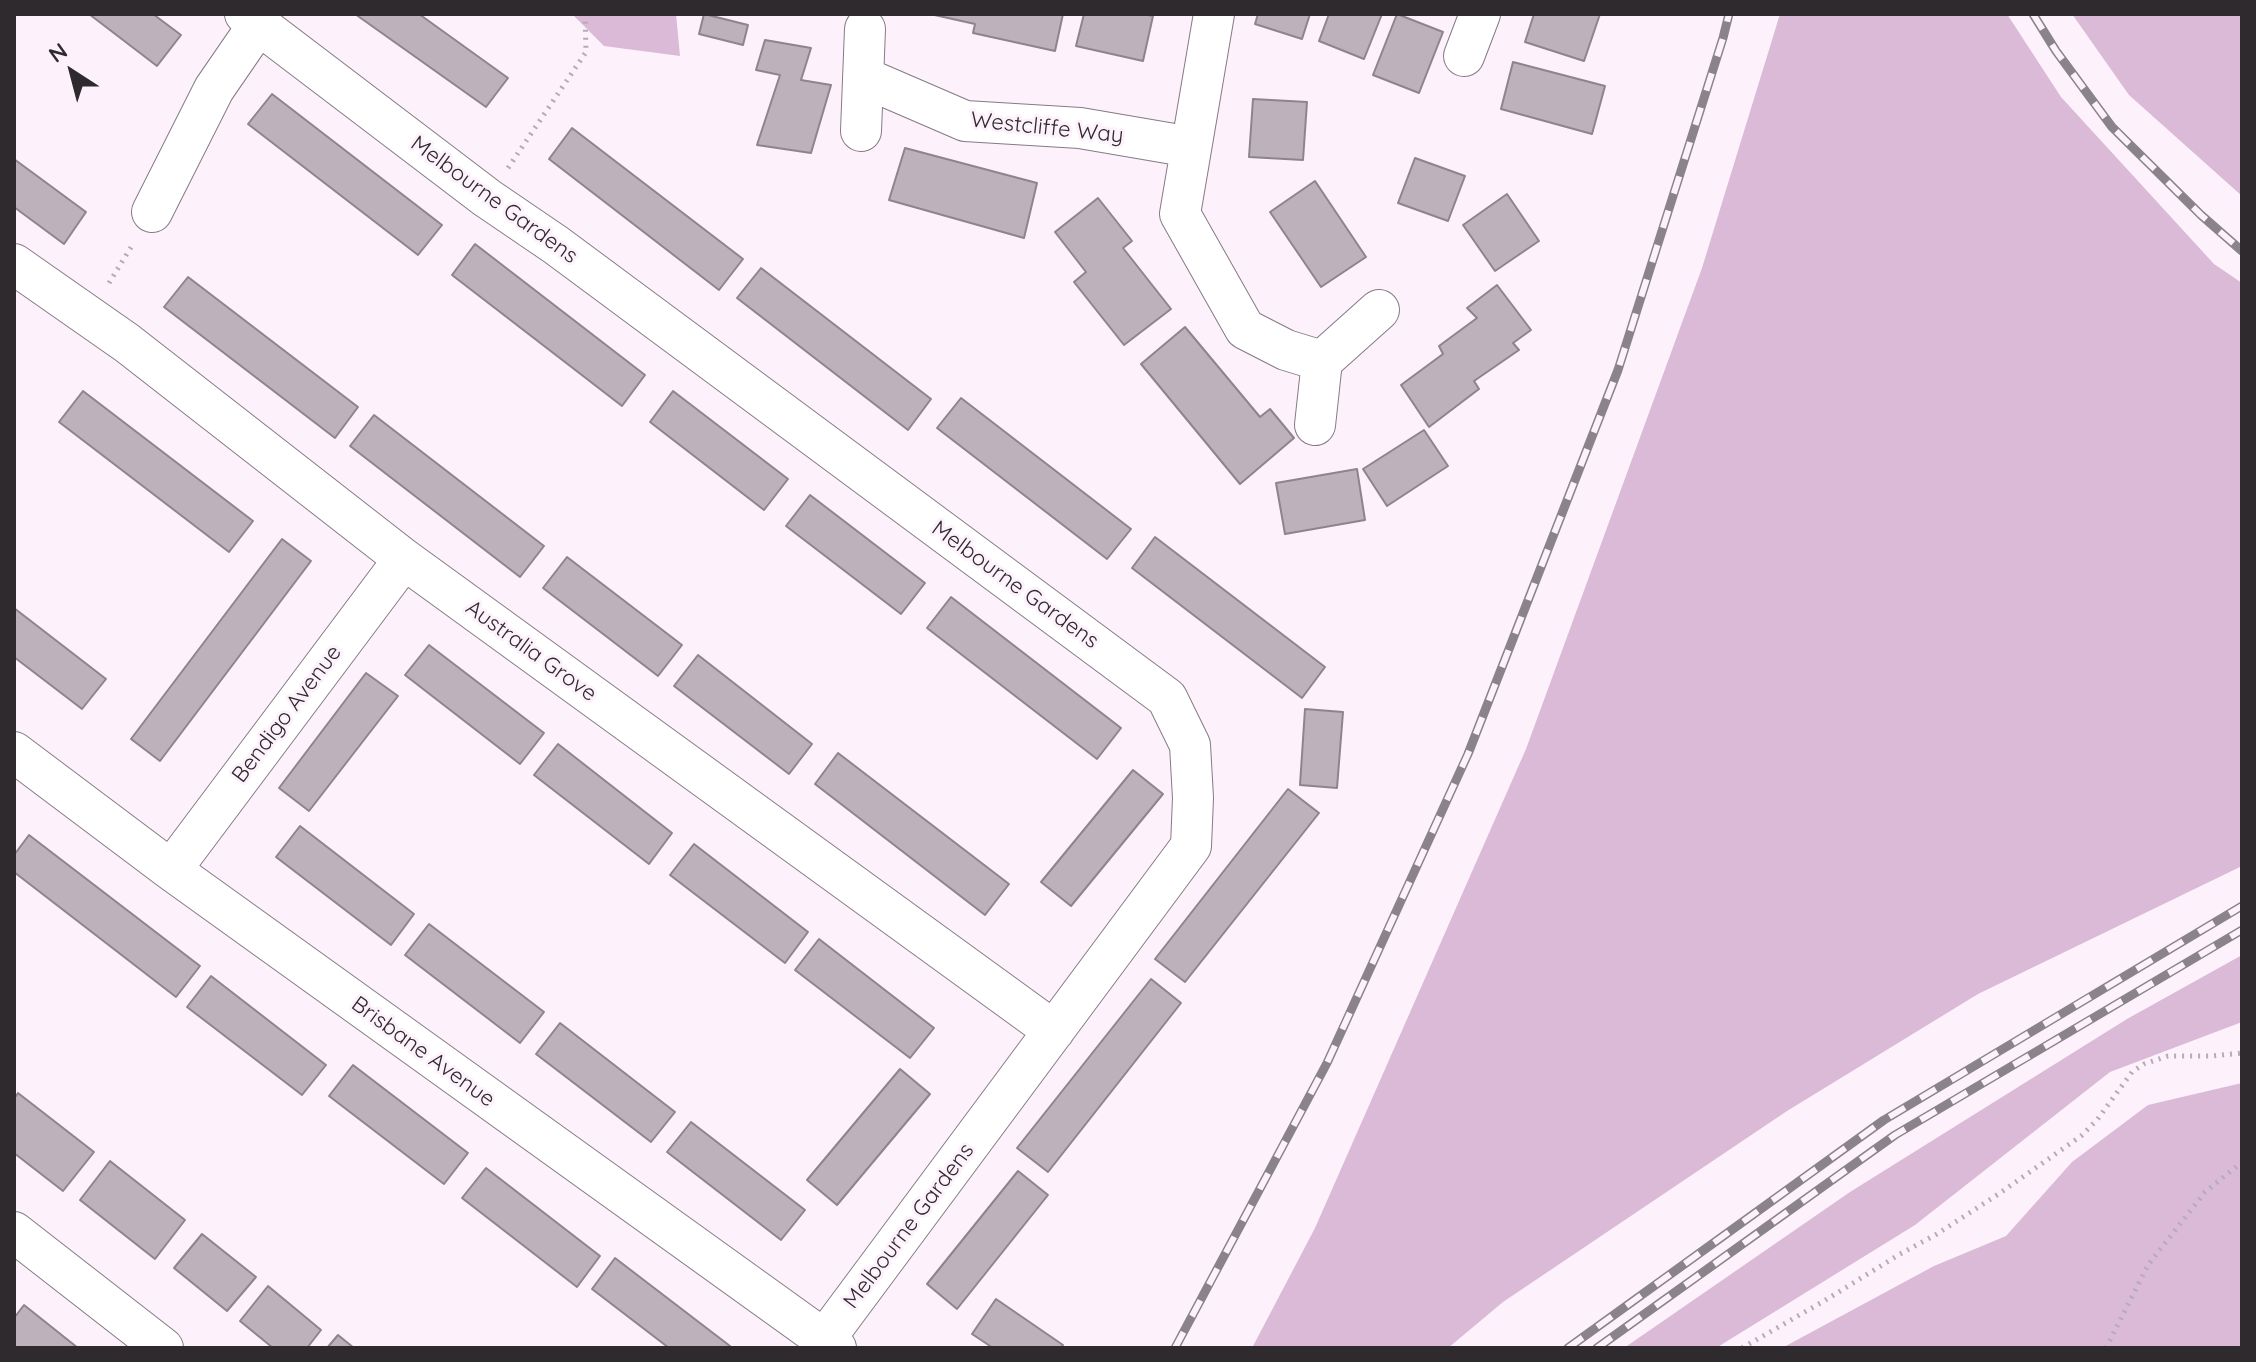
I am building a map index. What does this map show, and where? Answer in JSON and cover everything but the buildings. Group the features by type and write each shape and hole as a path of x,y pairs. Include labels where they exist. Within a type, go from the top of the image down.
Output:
{"street":[{"path":"1214,14 1180,214 1245,329 1286,350 1322,361"},
{"path":"1464,56 1480,14"},
{"name":"Melbourne Gardens","path":"251,19 487,198 556,245 1167,698 1190,745 1193,798 1191,846 830,1344"},
{"path":"152,212 251,19"},
{"path":"861,131 865,29"},
{"name":"Westcliffe Way","path":"863,77 965,121 1080,128 1191,147"},
{"name":"Australia Grove","path":"14,264 127,343 404,559 1054,1031"},
{"path":"1315,425 1322,361 1379,310"},
{"name":"Bendigo Avenue","path":"171,870 404,559"},
{"name":"Brisbane Avenue","path":"14,752 171,870 830,1344"},
{"path":"14,1232 163,1348"}],"path":[{"path":"487,198 586,52 585,14"},
{"path":"89,317 152,212"},
{"path":"1742,1348 1937,1234 2081,1136 2097,1120 2132,1072 2144,1064 2168,1056 2242,1053"},
{"path":"2106,1348 2148,1265 2205,1192 2242,1162"}],"shaded area":[{"path":"572,14 676,14 680,56 604,46"},
{"path":"1780,14 2007,14 2061,97 2214,264 2242,283 2242,866 1978,994 1787,1111 1503,1302 1448,1348 1252,1348 1315,1228 1526,749 1702,268"},
{"path":"2072,14 2242,14 2242,196 2129,95"},
{"path":"2242,955 2242,1022 2110,1072 1915,1225 1716,1348 1624,1348 1850,1192 2127,1019"},
{"path":"2242,1083 2242,1348 1782,1348 1934,1266 2006,1236 2072,1162 2148,1105"}],"railway":[{"path":"1175,1348 1327,1063 1468,754 1618,370 1729,14"},
{"path":"2033,14 2112,127 2242,251"},
{"path":"1568,1348 1884,1120 2242,906"},
{"path":"1597,1348 1895,1135 2242,930"}]}
